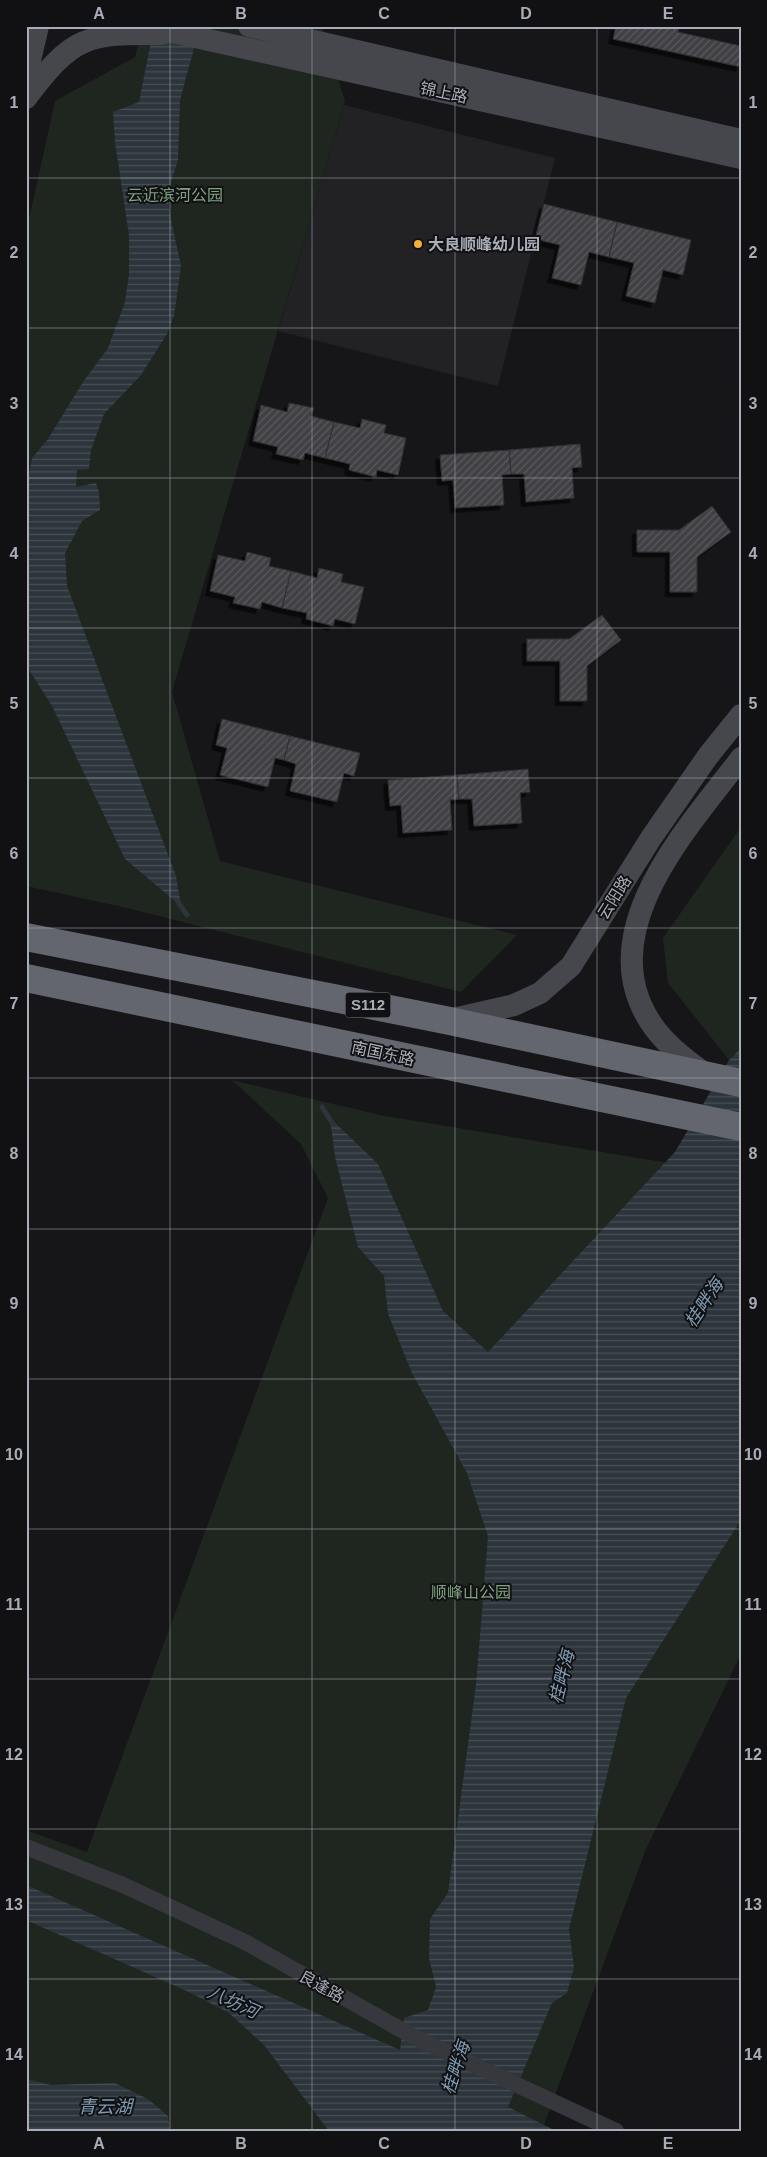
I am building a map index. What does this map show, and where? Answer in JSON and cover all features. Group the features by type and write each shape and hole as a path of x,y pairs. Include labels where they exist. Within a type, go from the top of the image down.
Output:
{"highway":[{"name":"S112","path":"26,936 445,1020 741,1083"},
{"name":"南国东路","path":"26,978 741,1127"}],"street":[{"path":"26,78 38,26"},
{"name":"锦上路","path":"146,26 741,158"},
{"name":"锦上路","path":"249,26 741,140"},
{"path":"26,98 63,54 82,42 104,35 179,34"},
{"name":"云阳路","path":"445,1020 514,1005 538,994 556,980 581,950 650,838 708,756 741,714"},
{"path":"708,756 704,775 710,779 741,757"},
{"name":"云阳路","path":"710,1076 679,1054 649,1021 634,989 631,963 634,938 641,910 660,871 688,829 741,757"},
{"name":"良逢路","path":"26,1847 123,1885 245,1942 414,2037 616,2131"}],"shaded area":[{"name":"大良顺峰幼儿园","path":"344,105 555,158 498,386 278,331"}],"green space":[{"name":"云近滨河公园","path":"143,26 322,26 345,101 172,692 220,861 517,935 461,992 127,908 26,886 26,233 55,101 135,57"},
{"path":"741,827 741,1048 729,1060 668,983 663,938"},
{"name":"顺峰山公园","path":"232,1080 380,1115 741,1175 741,1654 646,1849 544,2125 556,2131 26,2131 26,1830 87,1852 328,1198 301,1144"}],"water":[{"path":"154,26 200,26 180,100 178,160 168,192 169,210 181,266 174,316 167,334 141,375 104,414 91,450 89,469 77,470 76,487 96,483 99,492 100,510 82,521 65,553 67,586 176,876 181,906 125,859 52,706 26,665 26,490 32,458 48,439 83,382 108,348 125,302 129,274 129,235 115,142 113,112 139,102"},
{"path":"741,1048 741,1520 626,1698 569,1929 574,1967 567,1993 552,2003 508,2107 556,2131 329,2131 264,2045 229,2013 189,1992 26,1920 26,1885 400,2050 404,2018 428,2010 436,1987 429,1958 430,1919 448,1893 476,1685 488,1536 467,1473 412,1373 388,1314 384,1276 358,1247 335,1157 330,1118 378,1164 443,1311 488,1352 675,1152 729,1060"},
{"name":"青云湖","path":"26,2079 51,2085 115,2083 148,2099 168,2116 170,2131 26,2131"}],"building":[{"path":"616,26 679,26 678,32 741,46 741,67 613,39"},
{"path":"544,204 617,222 609,257 589,252 581,285 552,278 560,245 535,239"},
{"path":"617,222 691,240 683,275 663,270 655,303 626,296 634,263 609,257"},
{"path":"289,403 314,408 311,416 334,422 325,458 305,453 303,460 276,454 278,447 253,441 261,405 287,412"},
{"path":"362,419 386,425 384,433 406,438 398,475 377,470 376,477 349,470 350,464 325,458 334,422 360,428"},
{"path":"580,444 582,467 572,468 574,498 526,502 524,474 511,474 509,450"},
{"path":"509,450 511,474 502,475 504,505 455,508 453,480 442,481 440,455"},
{"path":"712,506 731,532 697,557 697,592 670,592 670,552 637,552 637,530 679,530"},
{"path":"247,552 271,558 269,566 291,571 282,608 262,602 260,609 233,603 235,597 210,591 218,555 245,561"},
{"path":"319,568 343,574 341,582 364,587 355,624 335,619 333,626 306,619 307,613 282,608 291,571 317,578"},
{"path":"602,615 621,640 587,666 587,701 560,701 560,661 527,661 527,639 569,639"},
{"path":"222,719 290,736 284,760 275,758 268,787 220,775 227,748 216,745"},
{"path":"290,736 360,753 354,776 344,773 337,802 290,791 296,764 284,760"},
{"path":"528,769 530,792 520,793 522,823 474,826 472,799 459,799 457,775"},
{"path":"457,775 459,799 450,800 452,830 403,833 401,805 390,806 388,780"}],"waterway":[{"path":"178,902 187,915"},
{"path":"322,1107 332,1123"}],"place":[{"name":"大良顺峰幼儿园","path":"418,244"}],"water label":[{"name":"桂畔海","path":"704,1303"},
{"name":"桂畔海","path":"562,1677"},
{"name":"八坊河","path":"233,2002"},
{"name":"桂畔海","path":"456,2068"}]}
